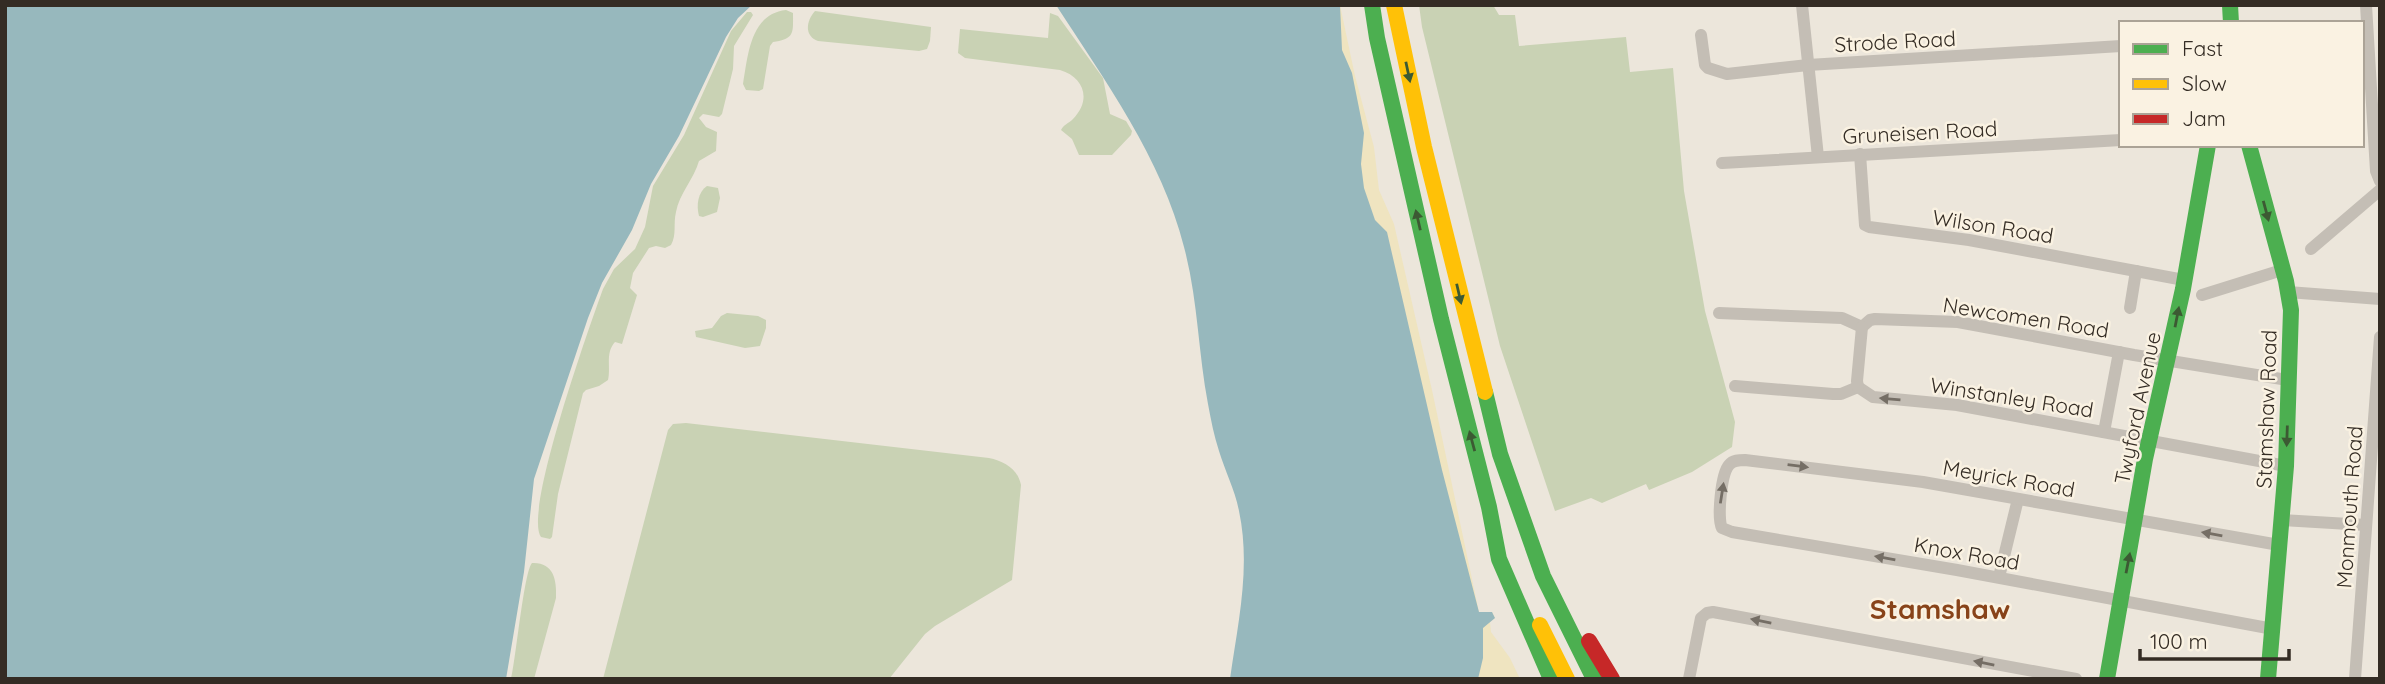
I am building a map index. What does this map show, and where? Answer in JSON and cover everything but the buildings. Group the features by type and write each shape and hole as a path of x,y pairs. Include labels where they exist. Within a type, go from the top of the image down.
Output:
{"main road":[{"path":"1372,5 1377,38 1441,319 1489,508 1499,559 1551,679"},
{"path":"1394,5 1424,147 1500,454 1543,576 1594,679"},
{"name":"Twyford Avenue","path":"2107,679 2145,459 2169,360 2207,147"},
{"name":"Stamshaw Road","path":"2250,147 2291,310 2286,466 2268,679"},
{"path":"1514,496 1577,620 1612,679"},
{"path":"1489,508 1567,679"}],"street":[{"path":"1802,5 1818,157"},
{"path":"2366,5 2376,171 2380,181"},
{"path":"1701,35 1704,62 1708,68 1714,70"},
{"name":"Strode Road","path":"1714,70 1727,74 1808,65 2119,47"},
{"path":"1698,71 1714,70"},
{"name":"Gruneisen Road","path":"1722,163 2119,140"},
{"name":"Wilson Road","path":"1860,154 1865,225 1869,228 1969,240 2184,280"},
{"path":"2311,248 2380,190"},
{"path":"2202,295 2282,270"},
{"path":"2130,309 2136,271"},
{"path":"2288,292 2380,299"},
{"name":"Newcomen Road","path":"1719,313 1842,318 1862,327 1875,319 1958,322 2288,380"},
{"path":"1735,386 1833,394 1842,394 1858,387 1862,327"},
{"name":"Monmouth Road","path":"2355,679 2380,337"},
{"path":"2104,432 2119,352"},
{"name":"Winstanley Road","path":"1858,387 1873,397 1942,403 2286,466"},
{"name":"Meyrick Road","path":"1731,463 1745,460 1898,478 2279,545"},
{"name":"Knox Road","path":"1731,463 1725,472 1718,519 1720,525 1728,531 2273,629"},
{"path":"1999,578 2018,499"},
{"path":"2281,520 2366,525"},
{"path":"1689,679 1700,620 1707,613 1721,613 2076,679"}],"green space":[{"path":"1419,5 1493,5 1499,15 1515,15 1519,46 1626,37 1630,72 1673,68 1684,191 1705,311 1735,422 1732,447 1692,472 1649,490 1646,484 1602,503 1591,498 1555,511 1500,346 1422,27"},
{"path":"786,10 793,13 791,34 770,46 763,89 746,90 743,84 749,49 758,28 774,13"},
{"path":"815,11 931,27 930,41 927,49 919,51 818,41 810,36 808,28"},
{"path":"747,12 753,15 734,46 733,69 722,114 719,117 703,114 699,118 706,127 717,132 716,151 699,161 680,199 671,245 665,248 649,248 633,273 630,288 637,295 622,344 615,342 610,351 608,380 583,393 558,494 552,537 541,537 538,521 549,457 603,289 614,269 635,249 645,227 653,186 684,135 731,31"},
{"path":"1050,13 1058,16 1103,78 1110,114 1126,121 1132,131 1112,155 1079,155 1072,139 1061,130 1079,112 1084,97 1080,84 1068,73 965,58 958,53 960,29 1048,38"},
{"path":"707,186 718,188 720,198 717,212 703,217 699,216 698,203"},
{"path":"727,313 758,316 766,320 760,346 745,348 696,337 695,331 712,328 721,316"},
{"path":"686,423 1000,461 1014,470 1021,485 1012,580 925,634 889,679 603,679 668,430 673,424"},
{"path":"532,563 545,565 552,573 556,584 556,598 534,679 511,679 526,582"}],"sand":[{"path":"1340,5 1374,147 1379,190 1394,224 1479,612 1492,612 1495,618 1490,622 1491,632 1510,658 1520,679 1454,679 1338,96"}],"water":[{"path":"5,5 752,5 738,18 726,37 679,136 651,184 632,230 602,283 588,318 534,479 524,572 506,679 5,679"},
{"path":"1056,5 1340,5 1342,50 1352,73 1364,133 1361,164 1364,188 1375,220 1387,232 1442,470 1479,612 1492,612 1495,618 1483,628 1483,658 1478,679 1230,679 1244,574 1242,532 1237,503 1211,422 1184,247 1162,183 1147,152"}],"traffic: fast":[{"path":"1372,5 1377,38 1441,319 1489,507 1499,559 1551,679"},
{"path":"2230,5 2231,21"},
{"path":"2107,679 2145,459 2183,289 2208,147"},
{"path":"2250,147 2286,281 2291,310 2286,466 2268,679"},
{"path":"1485,392 1500,454 1543,576 1594,679"}],"traffic: slow":[{"path":"1394,5 1424,147 1485,392"},
{"path":"1540,625 1567,679"}],"traffic: jam":[{"path":"1589,641 1612,679"}],"district":[{"name":"Stamshaw","path":"1940,608"}]}
